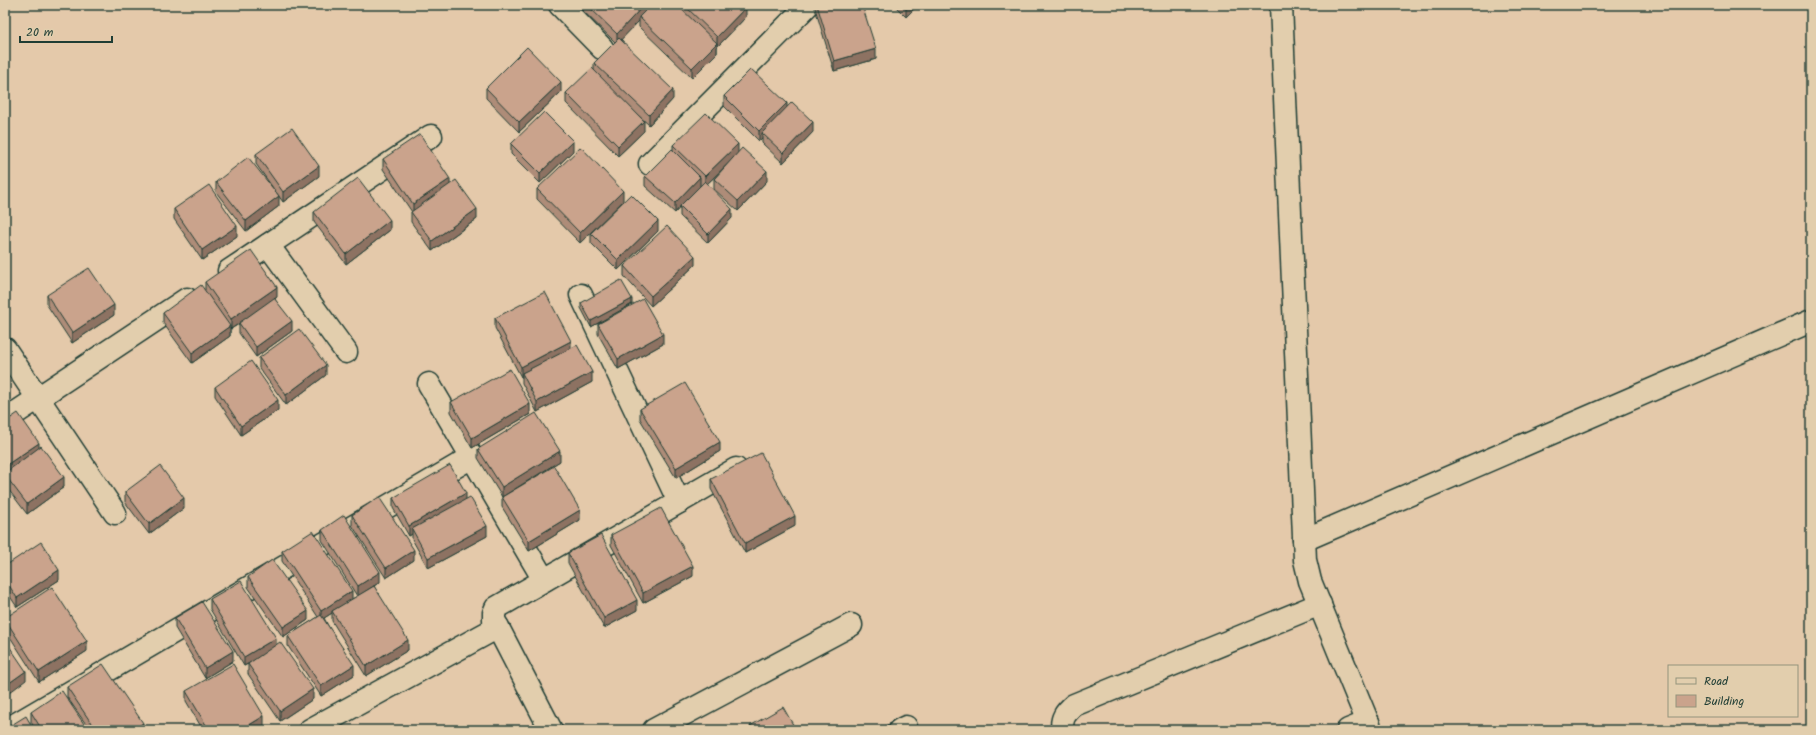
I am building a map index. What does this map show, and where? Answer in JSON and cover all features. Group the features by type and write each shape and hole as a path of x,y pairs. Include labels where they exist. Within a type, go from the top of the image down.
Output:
{"street":[{"path":"560,5 602,48"},
{"path":"650,164 808,5"},
{"path":"1280,5 1304,540 1307,572 1369,726 1348,730"},
{"path":"5,420 431,136"},
{"path":"268,245 346,352"},
{"path":"582,295 679,502"},
{"path":"1304,540 1811,321"},
{"path":"5,349 115,513"},
{"path":"429,384 544,580"},
{"path":"6,730 472,457"},
{"path":"551,730 494,620 496,608 756,457"},
{"path":"1063,730 1063,719 1068,711 1074,706 1320,604"},
{"path":"654,730 850,625"},
{"path":"310,730 498,627"}],"building":[{"path":"587,5 644,5 617,34"},
{"path":"651,5 677,5 717,43 692,68 639,17"},
{"path":"684,5 744,5 746,7 717,37"},
{"path":"817,5 862,5 876,49 834,61"},
{"path":"619,38 673,90 649,115 594,63"},
{"path":"527,47 561,82 519,122 486,88"},
{"path":"592,68 644,121 618,146 566,93"},
{"path":"751,69 787,103 759,131 724,96"},
{"path":"792,102 813,122 783,153 762,133"},
{"path":"544,112 573,141 540,173 511,144"},
{"path":"706,113 738,144 705,176 673,145"},
{"path":"292,128 319,166 283,192 256,154"},
{"path":"420,134 450,179 413,204 383,159"},
{"path":"581,147 623,191 580,233 537,189"},
{"path":"742,148 767,171 738,201 714,179"},
{"path":"672,149 700,177 675,203 645,176"},
{"path":"248,157 279,196 246,221 216,182"},
{"path":"358,178 390,220 346,254 314,212"},
{"path":"456,180 477,209 432,241 411,212"},
{"path":"705,181 732,209 708,234 680,206"},
{"path":"209,185 237,226 202,250 174,209"},
{"path":"631,194 658,221 618,260 591,233"},
{"path":"667,226 695,256 651,296 624,266"},
{"path":"251,250 277,287 231,319 205,282"},
{"path":"89,268 114,305 72,333 47,295"},
{"path":"621,280 632,299 591,321 581,303"},
{"path":"201,285 230,326 192,353 163,313"},
{"path":"545,292 571,341 521,367 495,318"},
{"path":"274,298 292,321 256,347 239,323"},
{"path":"643,299 663,334 618,359 598,324"},
{"path":"299,329 326,365 286,395 259,358"},
{"path":"577,345 592,372 537,402 522,373"},
{"path":"251,361 278,400 241,426 215,387"},
{"path":"510,369 530,404 472,438 451,402"},
{"path":"685,383 720,442 676,468 640,409"},
{"path":"18,413 39,443 5,466 5,422"},
{"path":"536,413 560,451 502,487 478,449"},
{"path":"41,446 64,477 27,504 5,473"},
{"path":"761,453 795,516 745,543 711,479"},
{"path":"450,465 466,493 409,526 393,498"},
{"path":"160,466 184,498 149,524 125,492"},
{"path":"554,466 580,510 529,541 502,497"},
{"path":"379,497 414,550 386,568 352,515"},
{"path":"470,497 487,526 428,558 412,529"},
{"path":"661,508 693,566 643,593 611,535"},
{"path":"344,515 380,572 358,586 322,530"},
{"path":"313,531 352,591 321,611 282,551"},
{"path":"601,535 637,600 604,618 568,553"},
{"path":"41,542 59,570 17,598 5,579 5,566"},
{"path":"272,560 308,611 283,627 248,577"},
{"path":"241,581 276,638 244,657 210,599"},
{"path":"374,586 408,640 366,666 332,611"},
{"path":"52,587 87,641 39,672 5,618"},
{"path":"202,602 233,651 205,668 175,618"},
{"path":"321,615 354,665 321,686 288,636"},
{"path":"5,640 26,671 5,686"},
{"path":"280,642 313,689 280,711 248,664"},
{"path":"103,664 143,723 133,730 96,730 67,687"},
{"path":"233,664 264,716 241,730 209,730 186,691"},
{"path":"62,691 88,730 42,730 31,712"},
{"path":"783,707 796,730 752,730 750,726"},
{"path":"26,716 34,730 5,730 5,729"},
{"path":"887,725 891,730 879,730"}]}
